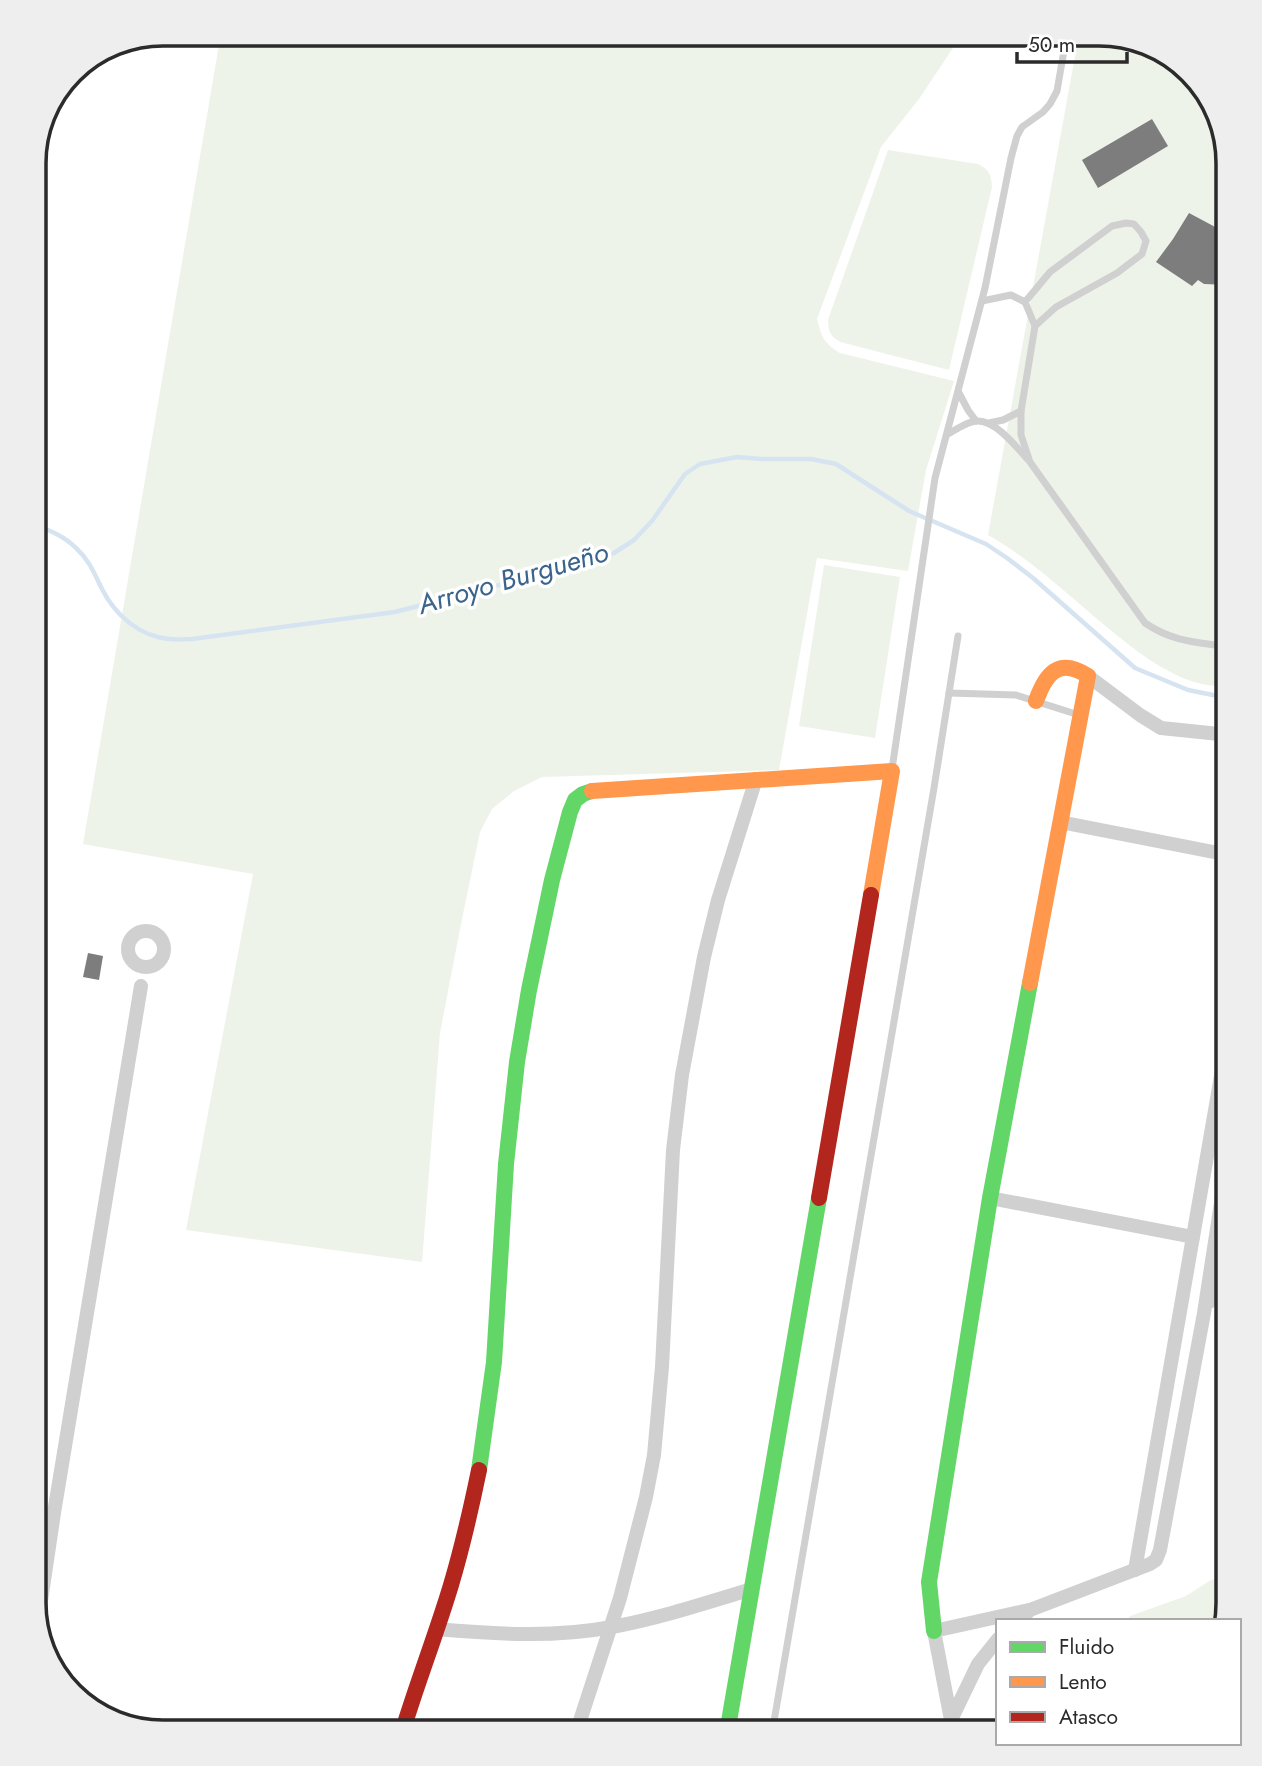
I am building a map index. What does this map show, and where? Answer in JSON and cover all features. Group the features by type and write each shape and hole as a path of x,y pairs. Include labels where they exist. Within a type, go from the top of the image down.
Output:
{"street":[{"path":"1035,701 1047,676 1056,669 1073,667 1161,729 1216,734"},
{"path":"949,1720 929,1582 990,1198 1088,676"},
{"path":"406,1720 452,1585 483,1446 494,1362 506,1164 517,1062 547,904 575,800 592,791 892,771 729,1720"},
{"path":"580,1720 638,1532 654,1455 662,1367 673,1150 682,1075 704,957 718,900 756,779"},
{"path":"1060,822 1216,852"},
{"path":"46,1567 141,986 139,973 128,951 131,940 140,932 151,932 157,934 164,944 163,956 141,986"},
{"path":"133,962 144,967 156,965"},
{"path":"1135,1570 1216,1106"},
{"path":"1208,1153 1216,1153"},
{"path":"990,1198 1193,1237"},
{"path":"934,1631 1030,1610 1156,1560 1204,1313 1216,1234"},
{"path":"1204,1313 1216,1289"},
{"path":"436,1629 523,1634 578,1632 690,1608 752,1589"},
{"path":"1020,1619 1030,1610"},
{"path":"953,1720 978,1664 996,1642"}],"lane":[{"path":"892,771 935,478 982,300 1017,136 1023,127 1044,112 1054,97 1065,46"},
{"path":"1025,303 1050,272 1112,226 1134,224 1141,232 1146,241 1142,254 1117,273 1056,307 1035,327"},
{"path":"982,300 1011,295 1025,303 1035,327 1021,411 1021,435 1030,461"},
{"path":"959,393 976,421"},
{"path":"948,435 976,421 989,423 1021,411"},
{"path":"989,423 1030,461 1145,623 1177,639 1216,645"},
{"path":"774,1720 932,802 958,636"},
{"path":"949,693 1016,695 1080,715"}],"shaded area":[{"path":"219,46 954,46 919,99 881,147 817,319 824,339 840,353 954,381 926,470 908,571 817,558 779,770 542,777 514,791 492,809 480,832 440,1033 422,1262 186,1230 253,874 83,844"},
{"path":"1077,46 1107,46 1137,52 1171,70 1192,91 1208,118 1215,147 1216,685 1191,681 1158,665 1119,637 1039,570 988,535"},
{"path":"888,150 978,164 987,170 991,179 992,187 949,370 844,343 836,340 829,329 828,320"},
{"path":"824,565 900,577 875,738 799,726"},
{"path":"1216,1579 1215,1619 1128,1619 1186,1596"}],"building":[{"path":"1152,119 1168,146 1098,188 1082,160"},
{"path":"1189,213 1216,227 1216,284 1204,284 1198,280 1192,286 1156,262"},
{"path":"88,953 103,956 99,980 83,977"}],"waterway":[{"name":"Arroyo Burgueño","path":"46,529 81,553 107,599 130,623 159,637 192,639 395,612 596,560 614,553 634,540 652,521 685,474 700,464 737,457 811,459 836,464 909,511 986,544 1033,578 1135,668 1188,690 1216,695"}],"traffic: fast":[{"path":"479,1470 494,1362 506,1164 517,1062 552,880 570,812 575,800 592,791"},
{"path":"934,1631 929,1582 990,1198 1030,983"},
{"path":"729,1720 819,1198"}],"traffic: slow":[{"path":"1030,983 1088,676 1078,670 1061,668 1049,676 1036,701"},
{"path":"592,791 892,771 871,895"}],"traffic: jam":[{"path":"819,1198 871,895"},
{"path":"406,1720 451,1585 479,1470"}]}
